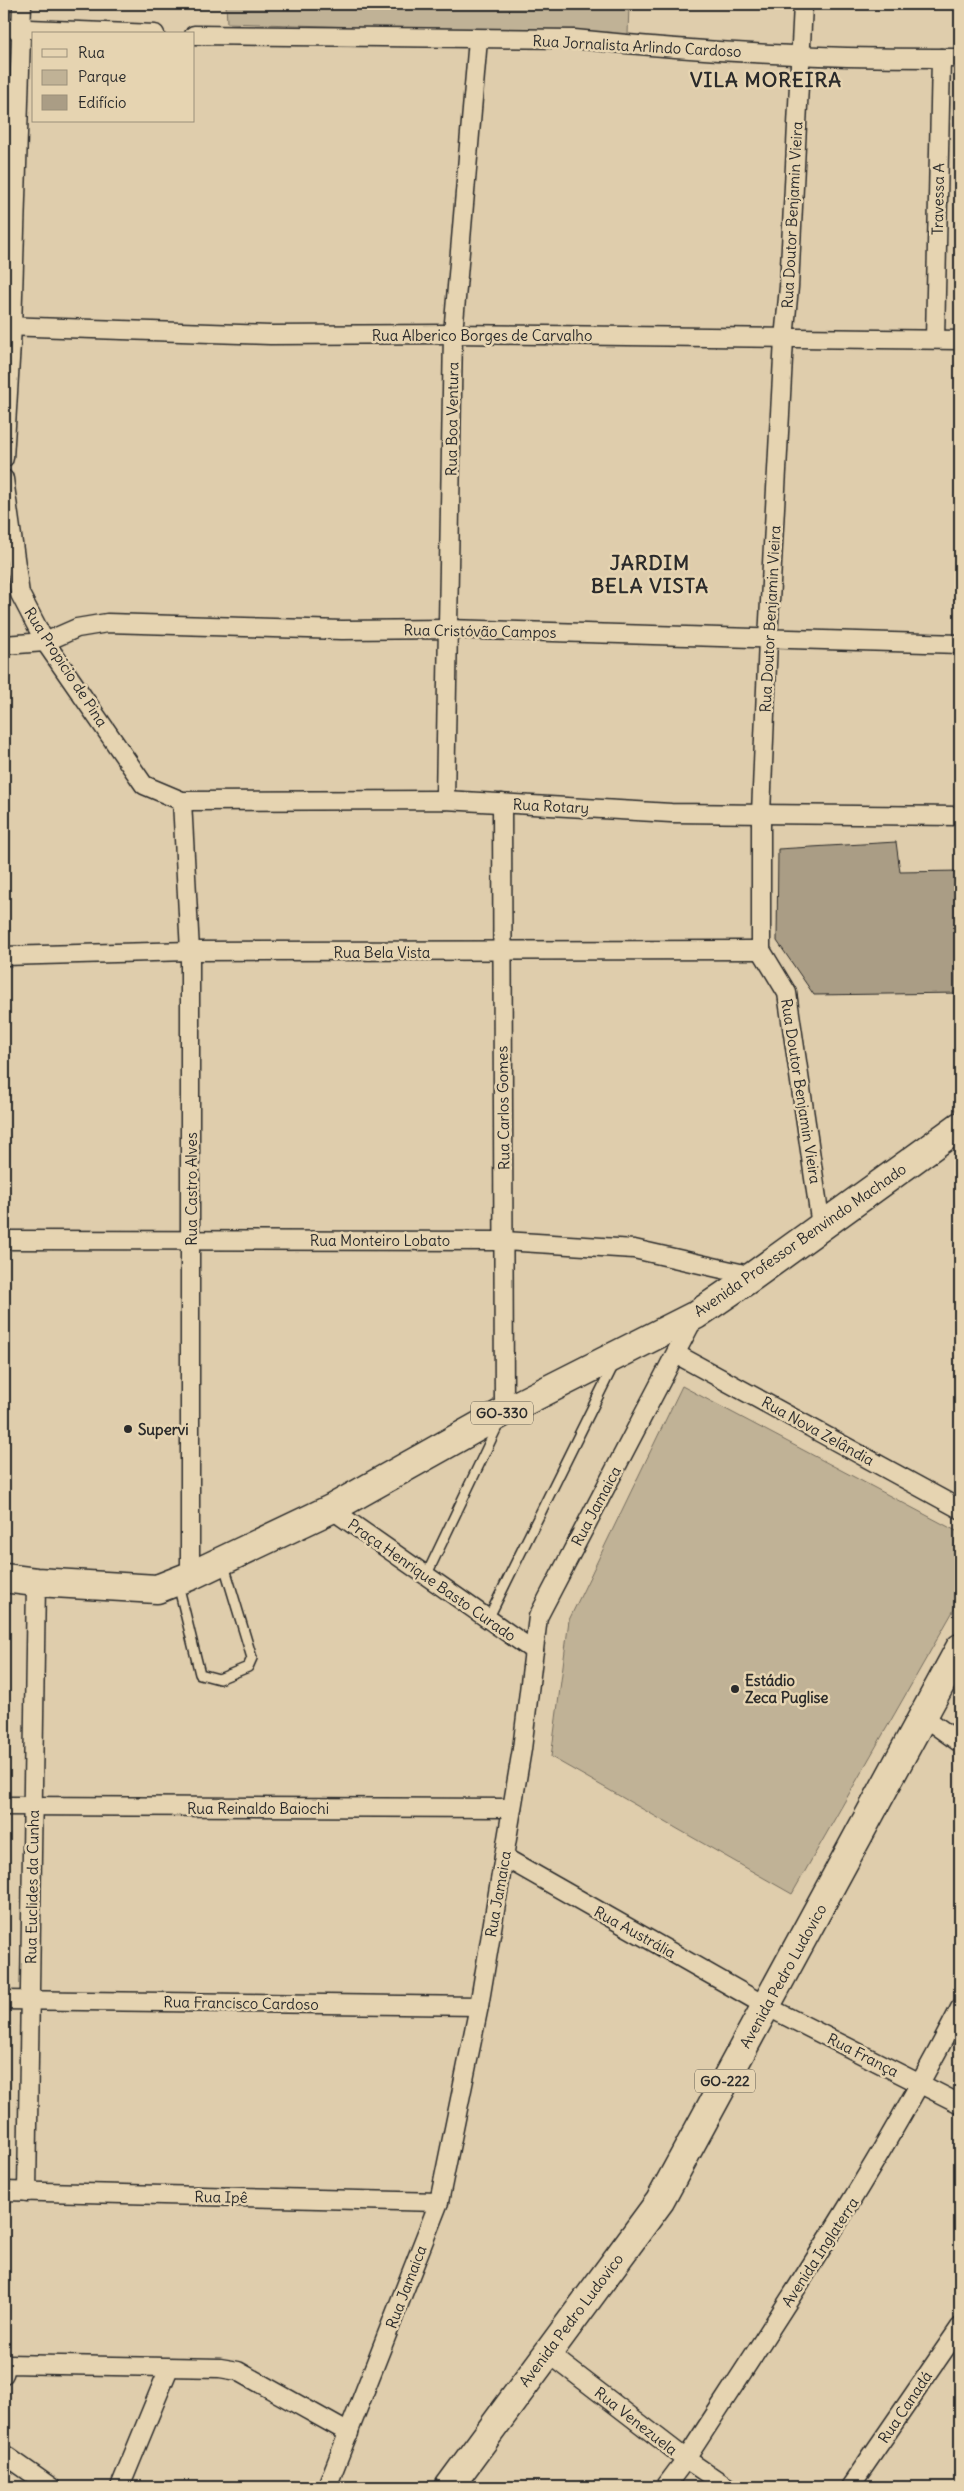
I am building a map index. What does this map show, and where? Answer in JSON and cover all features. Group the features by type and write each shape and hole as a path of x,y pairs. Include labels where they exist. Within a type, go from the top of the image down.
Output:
{"main road":[{"name":"Avenida Professor Benvindo Machado","path":"4,1578 36,1582 157,1589 222,1561 331,1509 504,1412 696,1315 960,1126"},
{"name":"Avenida Pedro Ludovico","path":"449,2487 660,2201 960,1648"}],"street":[{"path":"4,458 8,327 12,28 22,4"},
{"name":"Rua Doutor Benjamin Vieira","path":"803,4 790,287 784,339 768,639 761,814 761,950 787,993 821,1226"},
{"path":"12,28 107,32"},
{"name":"Rua Jornalista Arlindo Cardoso","path":"195,36 574,39 633,45 800,55 960,58"},
{"name":"Rua Boa Ventura","path":"445,800 453,334 478,39"},
{"name":"Travessa A","path":"935,339 941,58"},
{"name":"Rua Alberico Borges de Carvalho","path":"8,327 270,335 453,334 960,340"},
{"name":"Rua Propicio de Pina","path":"4,479 20,594 45,642 144,786"},
{"name":"Rua Cristóvão Campos","path":"4,645 45,642 77,628 108,623 342,630 447,629 960,644"},
{"name":"Rua Rotary","path":"144,786 182,802 445,800 671,813 960,816"},
{"name":"Rua Castro Alves","path":"182,802 190,951 191,1239 184,1578"},
{"name":"Rua Carlos Gomes","path":"502,803 504,1412"},
{"name":"Rua Bela Vista","path":"4,956 190,951 501,952 761,950"},
{"name":"Rua Monteiro Lobato","path":"4,1240 504,1240 634,1249 753,1276"},
{"name":"Rua Jamaica","path":"327,2487 439,2202 479,2006 512,1808 538,1617 696,1315"},
{"name":"Rua Nova Zelândia","path":"676,1354 960,1509"},
{"name":"Praça Henrique Basto Curado","path":"331,1509 534,1651"},
{"name":"Rua Euclides da Cunha","path":"27,2192 36,1582"},
{"path":"924,1717 960,1743"},
{"name":"Rua Reinaldo Baiochi","path":"4,1806 512,1808"},
{"name":"Rua Austrália","path":"504,1858 766,2006"},
{"name":"Rua Francisco Cardoso","path":"4,2000 479,2006"},
{"name":"Rua França","path":"766,2006 960,2104"},
{"name":"Avenida Inglaterra","path":"665,2487 686,2459 851,2204 922,2084 960,2008"},
{"name":"Rua Ipê","path":"4,2191 439,2202"},
{"name":"Rua Canadá","path":"850,2487 960,2327"},
{"name":"Rua Venezuela","path":"547,2352 686,2459 727,2487"},
{"path":"4,2374 7,2364 220,2368 238,2371 349,2433"},
{"path":"120,2487 169,2368"},
{"path":"4,2454 51,2487"}],"lane":[{"path":"488,1619 619,1354"},
{"path":"426,1576 504,1412"},
{"path":"184,1578 200,1674 219,1679 248,1667 252,1658 250,1649 222,1561"}],"green space":[{"path":"226,4 629,4 628,35 227,23"},
{"name":"Estádio Zeca Puglise","path":"682,1386 960,1533 960,1599 792,1894 551,1757 569,1620"}],"building":[{"path":"896,842 900,872 960,871 960,993 814,995 777,941 778,849"}],"place":[{"name":"Supervi","path":"128,1429"},
{"name":"Estádio Zeca Puglise","path":"735,1689"}],"district":[{"name":"VILA MOREIRA","path":"766,79"},
{"name":"JARDIM BELA VISTA","path":"650,574"}]}
